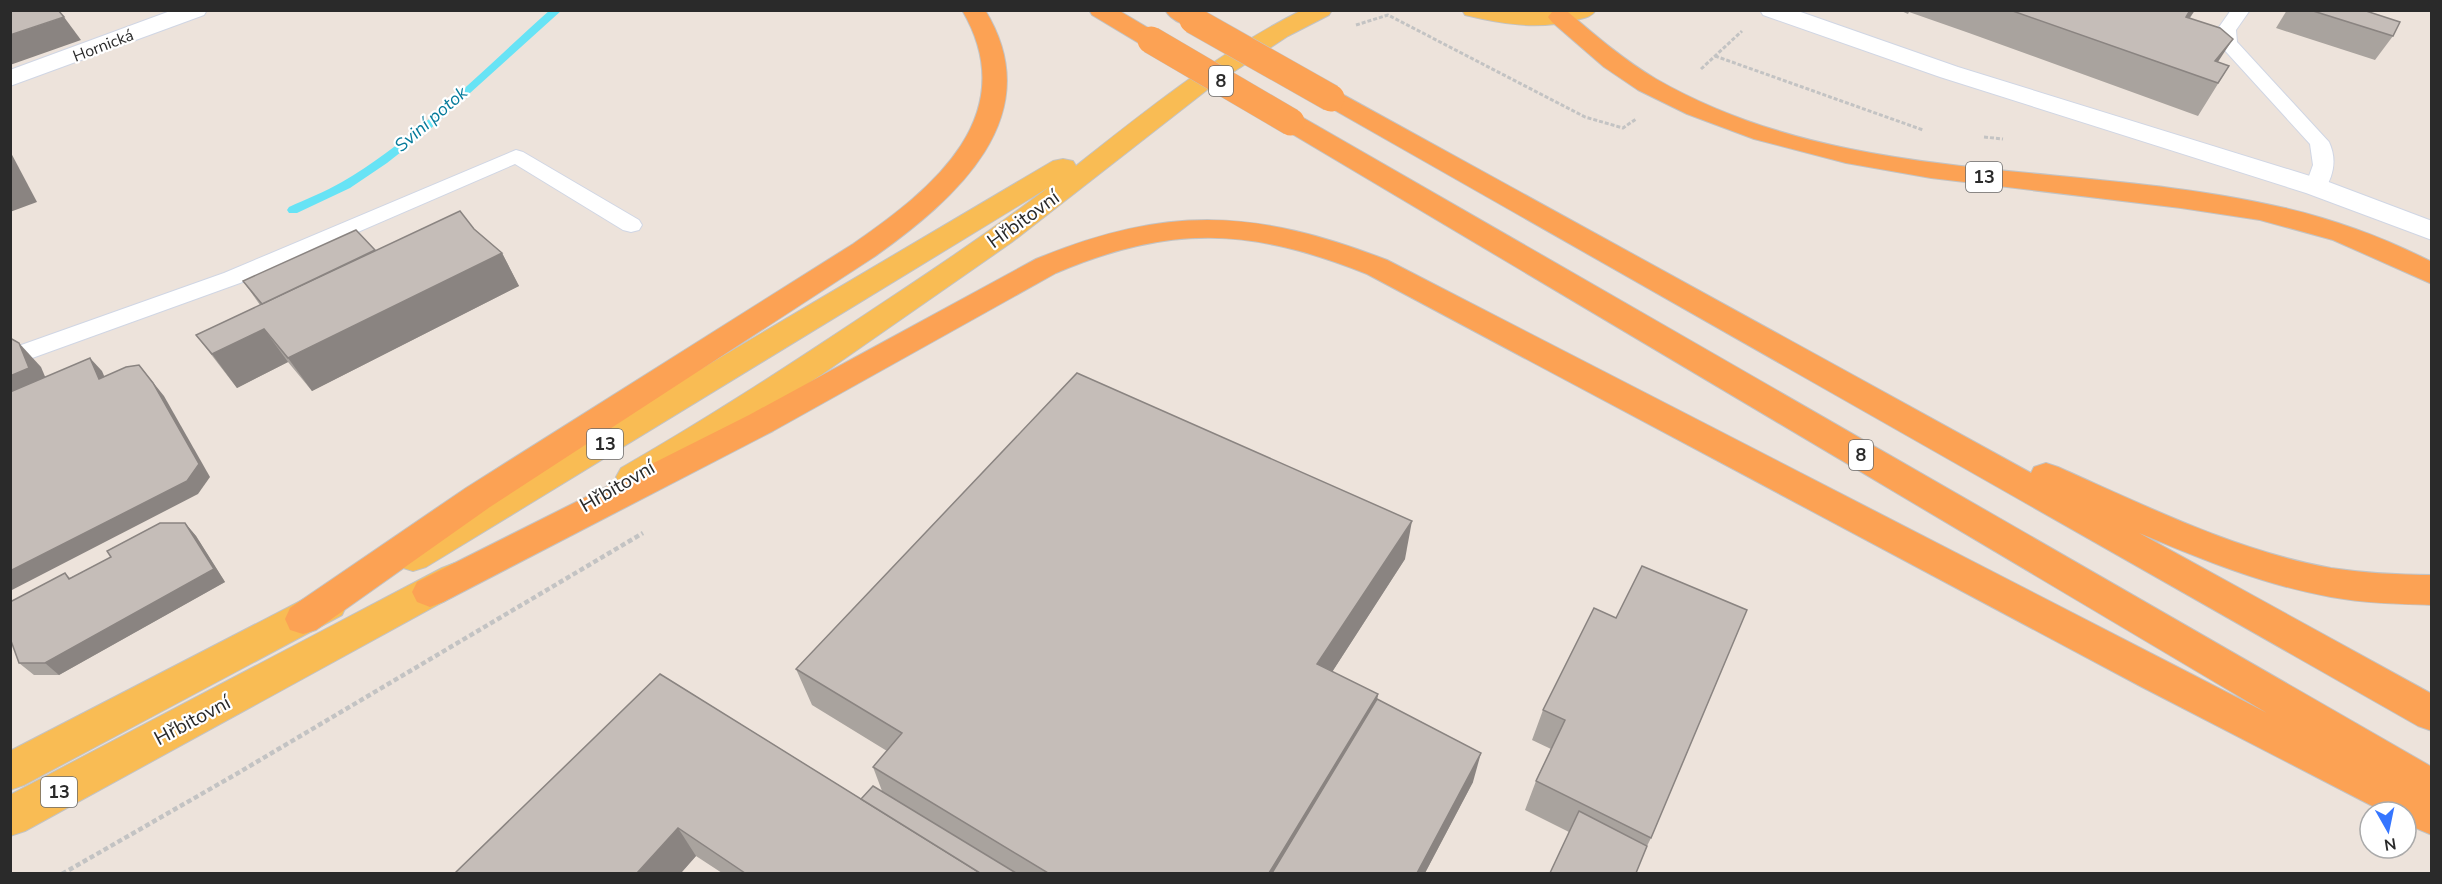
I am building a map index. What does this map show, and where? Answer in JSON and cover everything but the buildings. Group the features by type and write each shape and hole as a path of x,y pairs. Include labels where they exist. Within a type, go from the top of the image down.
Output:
{"highway":[{"name":"13","path":"303,619 475,500 683,369 817,281 891,231 933,195 959,167 982,134 993,107 996,76 993,47 973,10"},
{"name":"8","path":"1100,10 2432,789"},
{"name":"13","path":"1572,14 1604,56 1634,76 1670,96 1730,122 1794,143 1852,157 1920,169 2165,197 2267,214 2311,224 2356,239 2432,274"},
{"name":"8","path":"1184,15 2432,714"},
{"path":"430,592 761,423 1077,251 1150,232 1215,228 1256,231 1310,241 1336,249 1377,267 2142,668 2432,816"},
{"path":"1833,379 2151,524 2203,545 2309,577 2400,589 2432,590"}],"main road":[{"name":"Hřbitovní","path":"10,817 430,592 641,473 796,376 1019,224 1235,58 1321,10"},
{"name":"13","path":"1473,10 1511,18 1572,14"},
{"name":"Hřbitovní","path":"10,772 303,619 588,454 1186,94"}],"street":[{"name":"Hornická","path":"10,79 196,10"},
{"path":"1771,10 1948,72 2316,188 2432,231"}],"lane":[{"path":"2241,10 2225,30 2228,44 2319,142 2324,152 2325,164 2316,188"},
{"path":"10,358 232,278 516,156 631,225"}],"path":[{"path":"1715,56 1926,131"},
{"path":"62,873 238,773"}],"waterway":[{"name":"Sviní potok","path":"293,210 346,185 383,160 425,127 557,10"}]}
